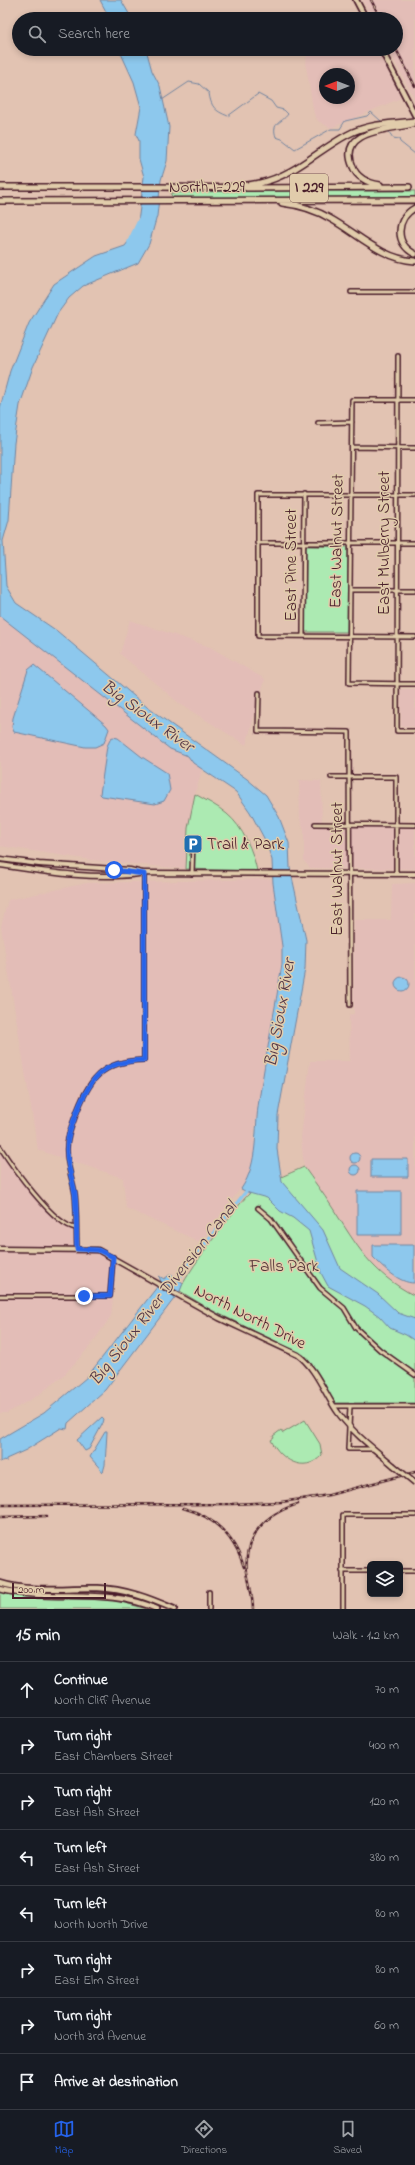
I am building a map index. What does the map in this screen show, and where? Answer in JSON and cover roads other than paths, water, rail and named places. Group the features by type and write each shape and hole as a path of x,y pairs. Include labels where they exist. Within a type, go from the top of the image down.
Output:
{"highway":[{"path":"210,187 252,184 276,179 305,164 356,131 415,121"},
{"path":"409,188 375,184 363,179 353,168 350,154 354,144 367,133 415,121"},
{"name":"North I-229","path":"0,187 409,188"},
{"name":"I 229","path":"409,188 415,187"},
{"name":"North I-229","path":"0,201 415,200"},
{"path":"247,201 280,202 310,209 332,219 387,254 415,261"},
{"path":"415,208 403,218 400,234 405,246 415,254"}],"main road":[{"path":"356,0 362,12"},
{"path":"385,56 415,115"},
{"path":"0,859 54,866 130,870 144,874"},
{"path":"0,866 87,874 130,876 144,874 415,874"},
{"name":"North North Drive","path":"0,1249 98,1250 113,1257 219,1318 298,1355 308,1364 334,1406 349,1426 415,1483"},
{"path":"0,1583 27,1589 114,1589 141,1595 174,1609"},
{"path":"0,1589 28,1594 108,1596 133,1600 157,1609"}],"street":[{"path":"351,292 415,292"},
{"name":"East Mulberry Street","path":"398,356 396,731 415,731"},
{"name":"East Walnut Street","path":"397,684 349,683 349,636 352,400 398,400"},
{"path":"398,400 415,400"},
{"path":"318,423 352,422"},
{"path":"352,447 415,448"},
{"name":"East Pine Street","path":"303,636 304,494"},
{"path":"415,495 258,495 257,543 258,636 415,637"},
{"path":"257,543 415,543"},
{"path":"350,590 415,590"},
{"path":"397,684 415,684"},
{"name":"East Walnut Street","path":"259,693 258,731 349,732 350,1005"},
{"path":"331,777 396,777 396,874"},
{"path":"315,824 415,825"},
{"path":"192,874 193,841"},
{"path":"77,1249 75,1193 68,1163 67,1148 69,1133 81,1100 89,1084 102,1071 118,1063 144,1060 144,874"},
{"path":"0,1147 18,1175 38,1198 64,1224 76,1228"},
{"path":"258,1208 271,1219 320,1288 344,1308 356,1328 380,1350 415,1375"},
{"path":"0,1296 110,1296 113,1257"},
{"path":"334,1406 415,1406"},
{"path":"350,1406 348,1449 374,1449"},
{"path":"343,1609 343,1515 415,1515"},
{"path":"342,1571 367,1571"},
{"path":"403,1572 415,1572"},
{"path":"209,1592 209,1609"}],"water":[{"path":"100,0 121,0 128,12 106,12"},
{"path":"122,56 148,56 152,71 160,86 169,127 167,161 161,180 157,216 149,244 138,263 83,286 69,298 58,313 33,367 20,405 14,443 9,520 3,541 6,586 16,603 57,631 147,707 247,779 266,795 279,817 289,843 290,868 306,940 305,969 278,1115 277,1149 282,1182 323,1230 340,1268 378,1294 398,1313 415,1319 415,1341 390,1328 379,1316 365,1306 328,1286 321,1273 309,1231 293,1218 280,1211 267,1198 241,1189 251,1168 255,1146 259,1100 282,964 282,946 273,883 272,860 265,840 250,812 236,792 193,763 188,756 170,749 0,616 0,408 10,371 29,323 54,284 96,256 125,246 137,230 144,177 139,159 139,141 136,134 141,107 134,82"},
{"path":"34,665 106,725 109,729 104,743 95,747 85,747 14,732 12,727 13,718 28,670"},
{"path":"113,737 118,738 142,757 167,773 170,790 164,801 155,804 102,796 100,794 107,746"},
{"path":"402,977 407,979 409,984 407,989 402,991 397,989 395,984 397,979"},
{"path":"353,1153 357,1153 359,1154 359,1162 353,1163 350,1160 350,1156"},
{"path":"371,1159 408,1159 408,1177 371,1177"},
{"path":"353,1165 357,1165 359,1166 359,1174 353,1175 350,1172 350,1168"},
{"path":"357,1191 401,1191 401,1235 357,1235"},
{"path":"373,1245 414,1245 414,1283 397,1278 382,1266 373,1257"},
{"path":"171,1274 183,1283 180,1291 105,1390 68,1423 67,1429 61,1428 26,1450 6,1459 6,1462 4,1460 0,1462 0,1439 44,1413 87,1377 161,1282 159,1276 164,1279"},
{"path":"102,1417 104,1419 103,1423 89,1449 85,1451 77,1440"},
{"path":"105,1432 107,1432 105,1465 103,1472 90,1457"}],"waterway":[{"path":"162,100 189,82 199,84 209,93 214,108 228,116 258,94 271,101 276,108 284,110 288,114 276,126 275,132 276,137 282,139 295,149 331,129 340,129 345,121 367,116 371,112 381,121"},
{"path":"389,132 393,138 399,139 400,142 415,154"},
{"name":"Big Sioux River","path":"130,242 141,219"},
{"name":"Big Sioux River Diversion Canal","path":"175,1282 248,1189"}],"railway":[{"path":"371,0 377,12"},
{"path":"400,56 415,86"},
{"path":"0,1505 232,1504 281,1502 329,1495 415,1472"},
{"path":"253,1609 252,1595 247,1572 247,1559 253,1537 266,1520 286,1508 298,1504"},
{"path":"183,1508 204,1516 221,1529 235,1546 244,1567"},
{"path":"0,1517 47,1516"}],"place":[{"name":"Trail & Park","path":"193,844"}],"park label":[{"name":"Falls Park","path":"284,1266"}]}
